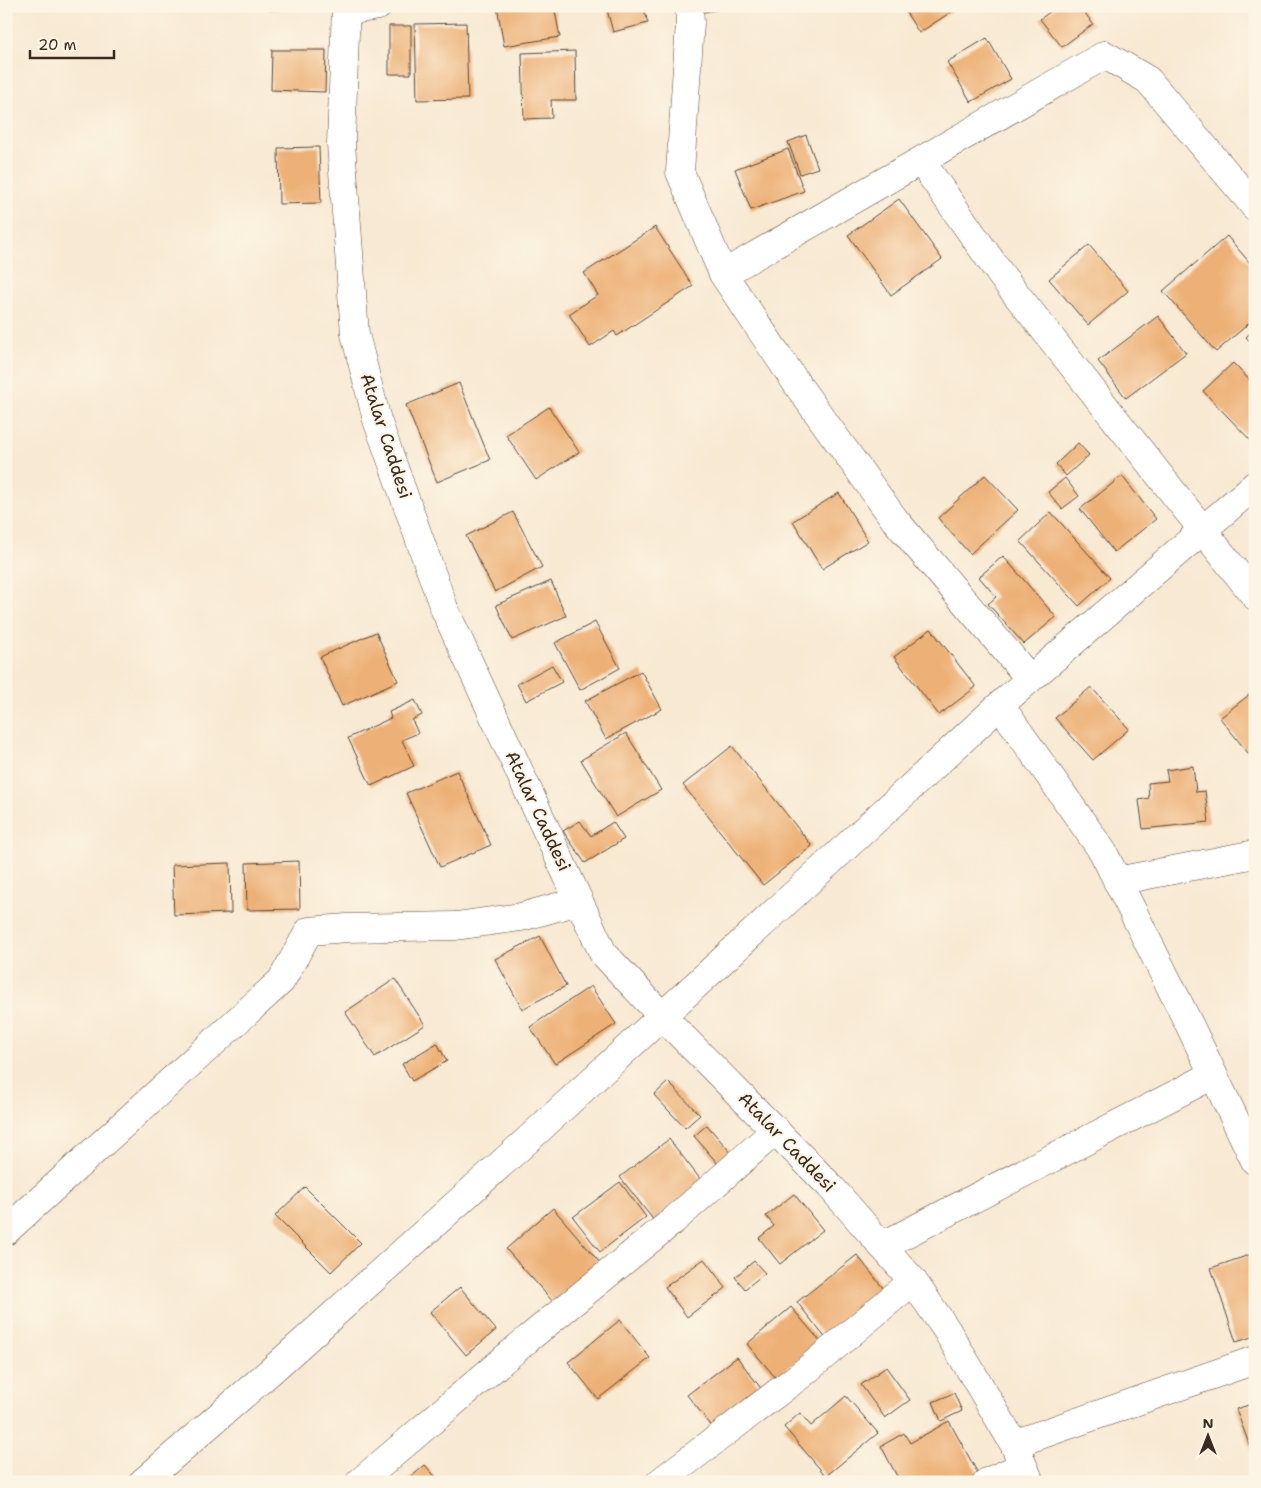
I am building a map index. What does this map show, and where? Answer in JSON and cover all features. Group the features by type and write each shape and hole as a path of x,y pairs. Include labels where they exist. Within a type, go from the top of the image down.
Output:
{"street":[{"path":"347,9 378,6"},
{"path":"689,6 690,23 680,172 723,274 799,387 896,520 1030,679"},
{"name":"Atalar Caddesi","path":"347,9 341,144 355,334 377,420 444,608 603,953 662,1016 829,1185 913,1282 946,1329 1022,1464"},
{"path":"723,274 1105,55 1148,80 1255,207"},
{"path":"920,161 1001,275 1255,596"},
{"path":"143,1482 272,1370 521,1146 1000,705 1255,486"},
{"path":"1000,705 1103,852 1255,1161"},
{"path":"1117,881 1255,854"},
{"path":"6,1232 281,981 309,931 347,928 456,926 521,917 579,901"},
{"path":"882,1246 1214,1075"},
{"path":"360,1482 528,1338 674,1220 776,1130"},
{"path":"660,1482 802,1374 913,1282"},
{"path":"987,1482 1022,1464 1255,1360"}],"building":[{"path":"269,6 287,6 287,9 269,10"},
{"path":"497,6 554,6 560,37 504,46"},
{"path":"606,6 653,7 644,9 648,23 613,32"},
{"path":"703,6 730,6 730,7 704,12"},
{"path":"902,6 960,6 919,33"},
{"path":"1058,6 1080,6 1093,24 1062,47 1040,19"},
{"path":"466,23 468,99 417,100 415,24"},
{"path":"389,26 411,26 411,74 389,74"},
{"path":"987,38 1011,79 971,102 947,62"},
{"path":"272,50 326,50 325,92 271,90"},
{"path":"575,51 576,100 551,100 552,118 524,119 522,53"},
{"path":"806,135 818,168 800,174 788,142"},
{"path":"319,147 321,203 279,204 278,148"},
{"path":"788,149 804,191 751,210 735,169"},
{"path":"899,199 942,259 891,295 848,235"},
{"path":"655,227 693,286 617,336 614,331 590,347 569,314 598,295 584,273"},
{"path":"1227,236 1255,269 1255,318 1216,352 1163,291"},
{"path":"1089,245 1128,291 1088,325 1049,279"},
{"path":"1158,316 1186,353 1126,398 1098,361"},
{"path":"1255,329 1255,347 1246,337"},
{"path":"1233,363 1255,386 1255,445 1203,391"},
{"path":"459,383 490,460 437,482 406,405"},
{"path":"549,407 579,452 536,480 506,435"},
{"path":"1078,443 1089,455 1066,476 1056,464"},
{"path":"985,475 1018,510 970,554 938,518"},
{"path":"1122,476 1156,519 1114,552 1080,509"},
{"path":"1065,478 1079,496 1062,509 1048,492"},
{"path":"839,493 868,541 822,569 793,521"},
{"path":"513,512 542,567 495,592 466,536"},
{"path":"1051,512 1110,578 1079,606 1020,541"},
{"path":"1003,556 1056,617 1024,644 988,604 996,597 979,577"},
{"path":"551,581 566,616 512,640 496,605"},
{"path":"595,622 620,668 580,690 555,643"},
{"path":"931,629 976,687 939,715 894,657"},
{"path":"376,632 398,681 342,706 320,657"},
{"path":"552,665 562,682 526,701 517,684"},
{"path":"641,671 662,709 606,739 585,701"},
{"path":"1091,687 1129,729 1093,760 1055,718"},
{"path":"1255,690 1255,748 1248,753 1220,718"},
{"path":"415,700 422,715 412,720 418,733 402,740 414,766 371,786 348,738 391,718 389,712"},
{"path":"626,733 661,790 616,817 581,760"},
{"path":"732,746 812,846 763,885 683,785"},
{"path":"1193,766 1196,792 1205,791 1209,822 1143,829 1139,800 1149,798 1148,783 1168,781 1166,770"},
{"path":"457,771 491,845 440,867 406,793"},
{"path":"580,821 591,836 613,822 624,839 585,863 563,831"},
{"path":"299,861 300,909 247,910 246,863"},
{"path":"230,863 231,913 174,915 172,865"},
{"path":"540,936 566,986 522,1009 495,959"},
{"path":"395,979 425,1025 375,1057 345,1012"},
{"path":"591,986 616,1024 555,1064 530,1027"},
{"path":"437,1043 447,1061 412,1081 402,1064"},
{"path":"668,1082 700,1115 685,1128 654,1095"},
{"path":"707,1125 732,1154 719,1165 694,1136"},
{"path":"669,1139 704,1184 655,1222 620,1177"},
{"path":"620,1182 646,1217 600,1252 573,1217"},
{"path":"305,1187 361,1243 331,1272 275,1216"},
{"path":"794,1194 823,1230 780,1264 759,1238 774,1226 766,1216"},
{"path":"553,1208 601,1264 555,1304 506,1249"},
{"path":"1255,1253 1255,1336 1236,1342 1211,1268"},
{"path":"857,1255 887,1293 827,1340 797,1302"},
{"path":"704,1259 726,1288 687,1317 665,1287"},
{"path":"754,1261 765,1273 745,1289 735,1277"},
{"path":"460,1287 496,1330 466,1355 430,1312"},
{"path":"791,1307 820,1341 776,1378 747,1344"},
{"path":"620,1320 650,1358 598,1399 568,1362"},
{"path":"737,1357 763,1391 714,1429 687,1395"},
{"path":"886,1367 910,1400 885,1418 861,1385"},
{"path":"954,1393 962,1411 941,1421 933,1402"},
{"path":"846,1396 878,1433 826,1476 784,1427 800,1413 811,1426"},
{"path":"1255,1403 1255,1460 1236,1409"},
{"path":"949,1421 980,1477 972,1482 900,1482 881,1446 904,1433 910,1443"},
{"path":"425,1465 440,1482 405,1482"}]}
